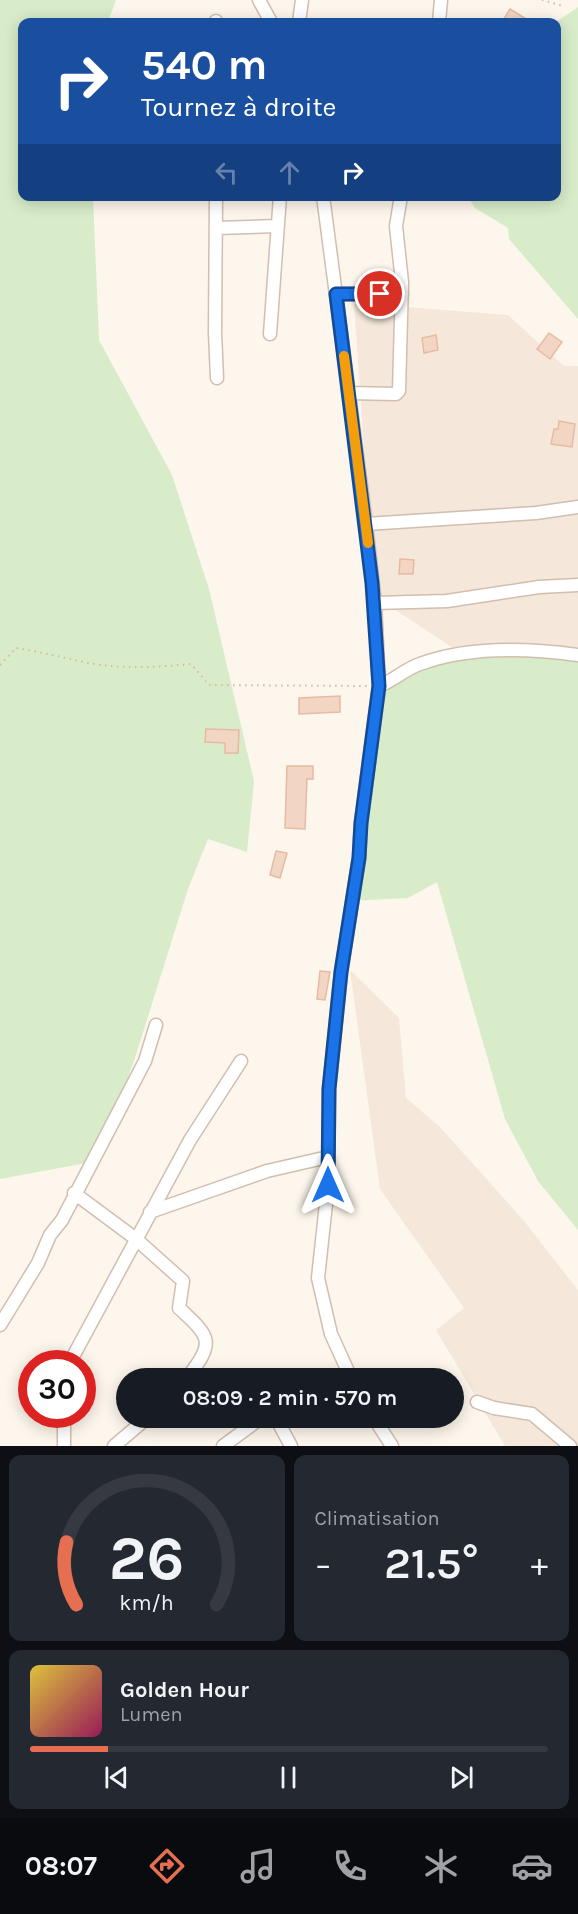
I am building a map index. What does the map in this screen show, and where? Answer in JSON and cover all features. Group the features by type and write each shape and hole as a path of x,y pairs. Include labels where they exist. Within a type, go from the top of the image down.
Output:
{"street":[{"path":"259,0 269,18"},
{"path":"300,18 302,0"},
{"path":"439,18 441,0"},
{"path":"216,201 217,378"},
{"path":"270,334 280,201"},
{"path":"324,201 366,524 375,603 379,686 361,823 359,858 341,972 329,1089 328,1185 318,1278 331,1334 346,1368"},
{"path":"349,393 396,394 399,391 402,294 396,226 400,201"},
{"path":"217,228 277,226"},
{"path":"336,294 402,294"},
{"path":"366,524 536,513 578,507"},
{"path":"375,603 447,601 539,587 578,585"},
{"path":"379,686 418,664 468,652 543,651 578,655"},
{"path":"0,1325 38,1263 50,1235 62,1220 74,1193 145,1061 156,1025"},
{"path":"77,1350 190,1140 242,1061"},
{"path":"150,1212 267,1171 328,1157"},
{"path":"74,1193 136,1239 183,1281 179,1308 205,1332 207,1340 202,1356 194,1368"},
{"path":"477,1402 495,1408 532,1414 570,1446"},
{"path":"64,1446 66,1428"},
{"path":"114,1446 135,1428"},
{"path":"223,1446 247,1428"},
{"path":"281,1428 291,1446"},
{"path":"380,1428 392,1446"}],"path":[{"path":"542,0 563,6"},
{"path":"0,665 16,648 51,653 94,664 134,667 192,664 209,685 379,686"}],"shaded area":[{"path":"354,303 508,315 564,366 578,366 578,665 486,670 376,597 373,583"},
{"path":"350,970 399,1018 406,1098 440,1127 524,1221 578,1290 578,1446 505,1446 464,1377 464,1368 459,1368 436,1330 464,1308 380,1189"}],"green space":[{"path":"0,0 116,0 109,18 18,18 18,201 93,201 99,340 172,475 209,589 254,781 247,852 208,839 188,889 134,1061 97,1161 0,1179"},
{"path":"578,7 578,319 509,239 508,228 475,208 471,201 561,201 561,19"},
{"path":"469,656 558,657 578,661 578,1230 538,1181 505,1119 437,882 408,898 349,901 374,704 394,684 405,677 429,667"}],"building":[{"path":"510,9 525,18 504,18"},
{"path":"549,333 562,342 550,359 537,349"},
{"path":"436,335 438,350 424,353 422,338"},
{"path":"559,421 575,424 572,447 551,444 554,429 558,429"},
{"path":"400,559 414,560 413,574 399,574"},
{"path":"340,696 340,712 299,714 299,698"},
{"path":"206,729 239,730 238,753 225,753 225,743 205,742"},
{"path":"287,766 313,766 313,779 307,779 305,829 285,828"},
{"path":"276,851 287,853 280,878 270,875"},
{"path":"320,971 330,972 325,1000 317,999"}],"slow traffic":[{"path":"344,356 368,543"}],"route":[{"path":"328,1185 329,1089 341,972 348,935 352,886 359,858 361,823 379,686 375,603 336,294 380,294"}]}
